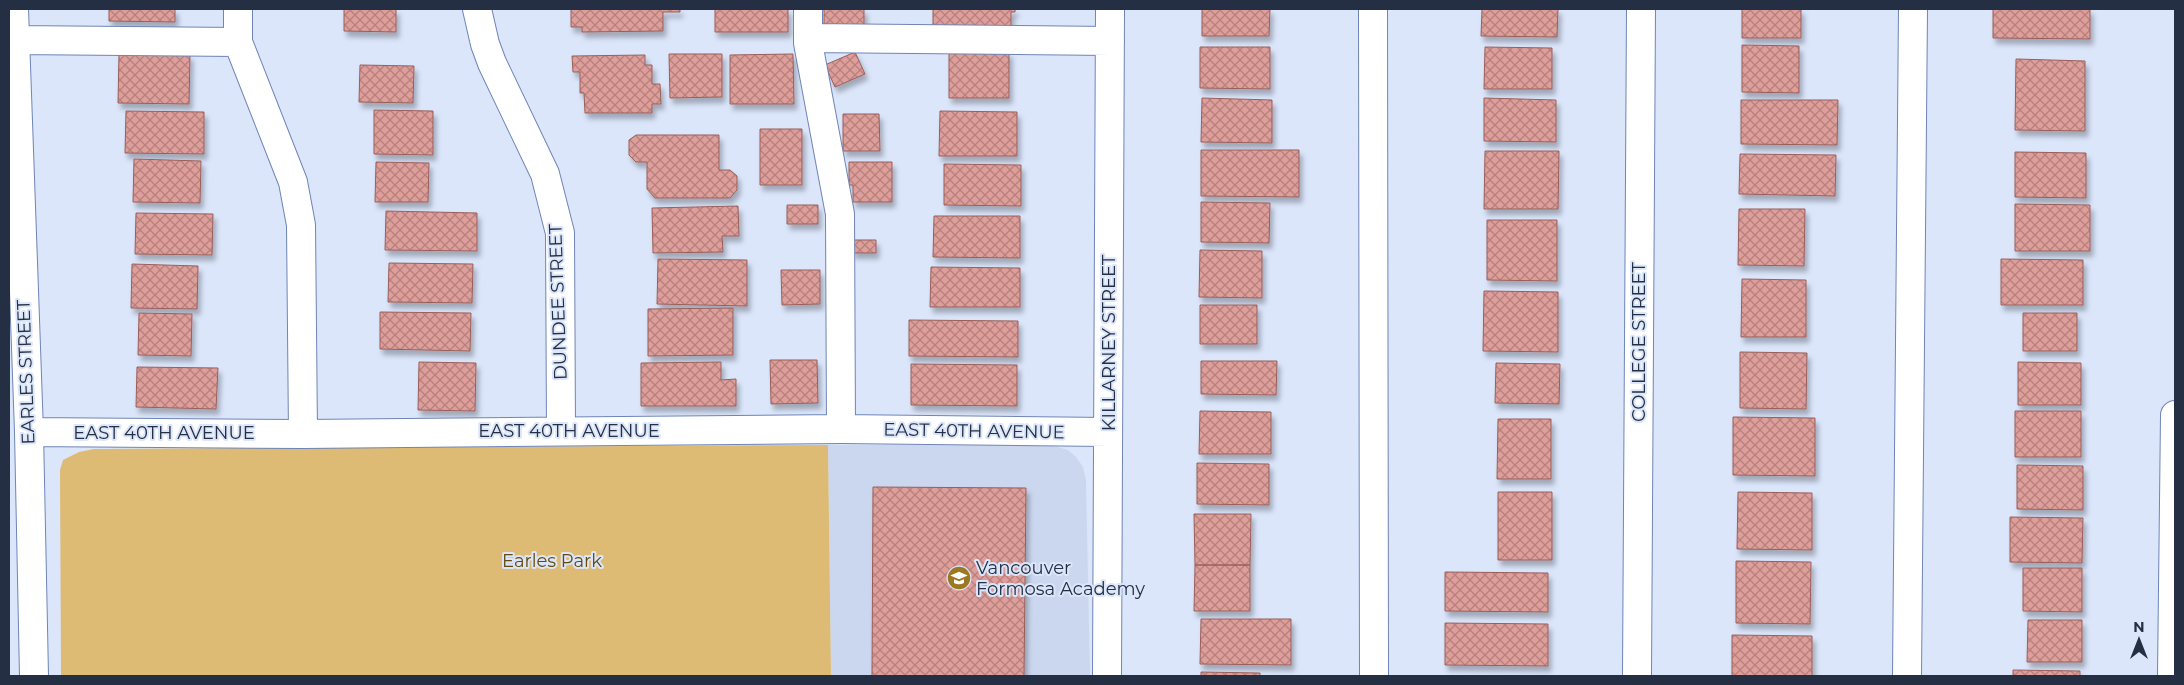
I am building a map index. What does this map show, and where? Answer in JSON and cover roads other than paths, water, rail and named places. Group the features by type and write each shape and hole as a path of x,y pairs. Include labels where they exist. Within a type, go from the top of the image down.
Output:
{"street":[{"name":"EARLES STREET","path":"14,9 29,432 34,676"},
{"path":"238,9 238,42 293,182 301,225 303,434"},
{"name":"DUNDEE STREET","path":"478,9 485,44 492,63 545,174 560,233 561,431"},
{"path":"808,9 808,38 840,214 841,429"},
{"name":"KILLARNEY STREET","path":"1108,676 1110,9"},
{"path":"1373,9 1374,676"},
{"name":"COLLEGE STREET","path":"1637,676 1641,9"},
{"path":"1908,676 1913,9"},
{"path":"808,38 1110,40"},
{"path":"15,40 238,42"},
{"path":"2172,676 2175,415"},
{"name":"EAST 40TH AVENUE","path":"29,432 303,434 841,429 1108,432"}],"place":[{"name":"Vancouver Formosa Academy","path":"959,578"}],"park label":[{"name":"Earles Park","path":"552,561"}]}
